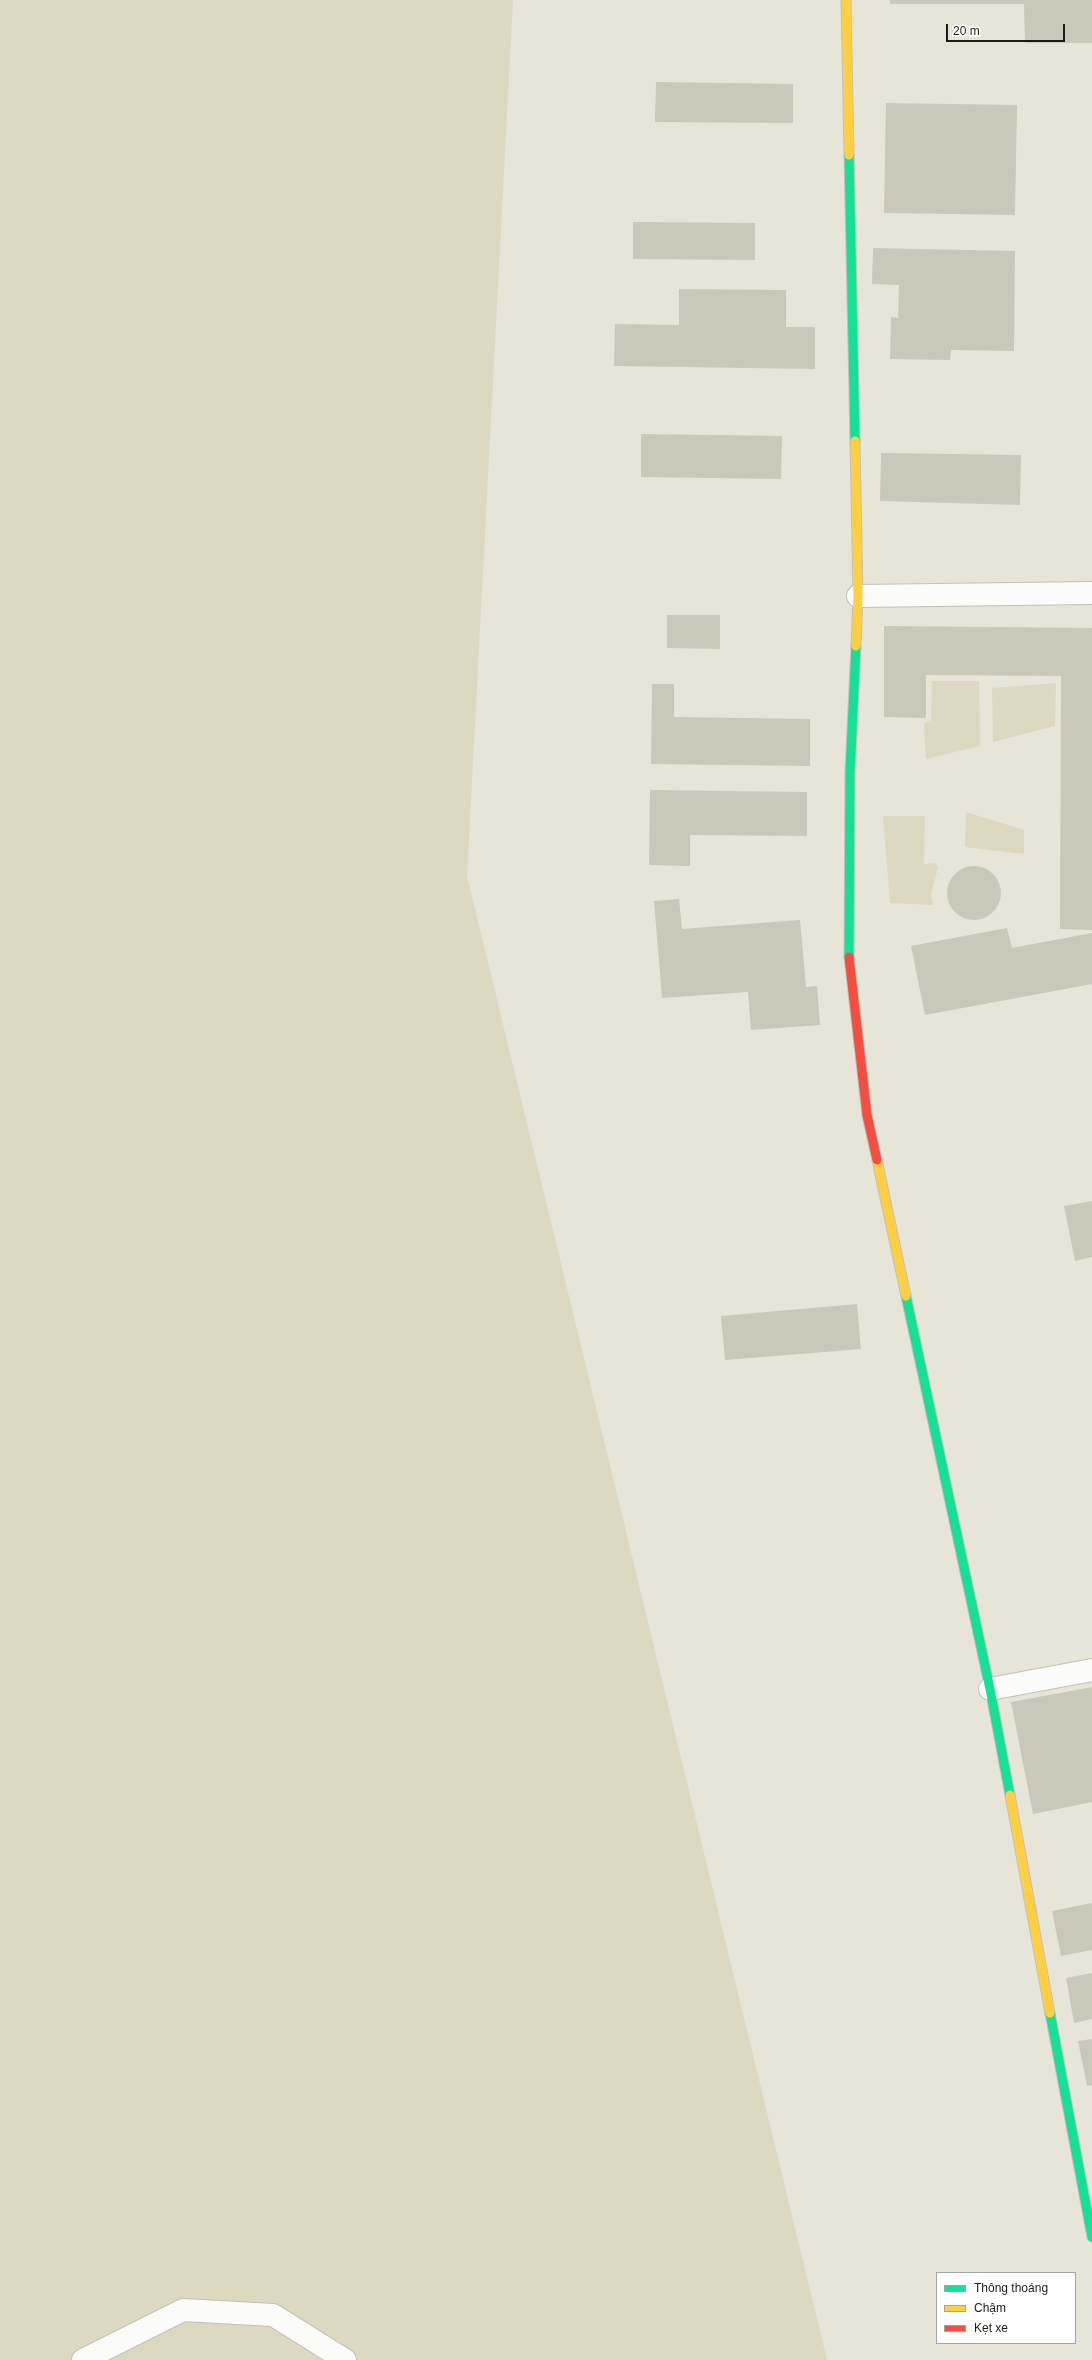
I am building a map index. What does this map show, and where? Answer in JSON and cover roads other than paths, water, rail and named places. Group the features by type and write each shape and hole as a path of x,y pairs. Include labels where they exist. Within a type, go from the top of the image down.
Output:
{"street":[{"path":"846,0 858,596 850,772 849,961 867,1115 990,1689 1092,2237"},
{"path":"858,596 1092,593"},
{"path":"990,1689 1092,1670"},
{"path":"83,2360 183,2310 273,2315 345,2360"}]}
